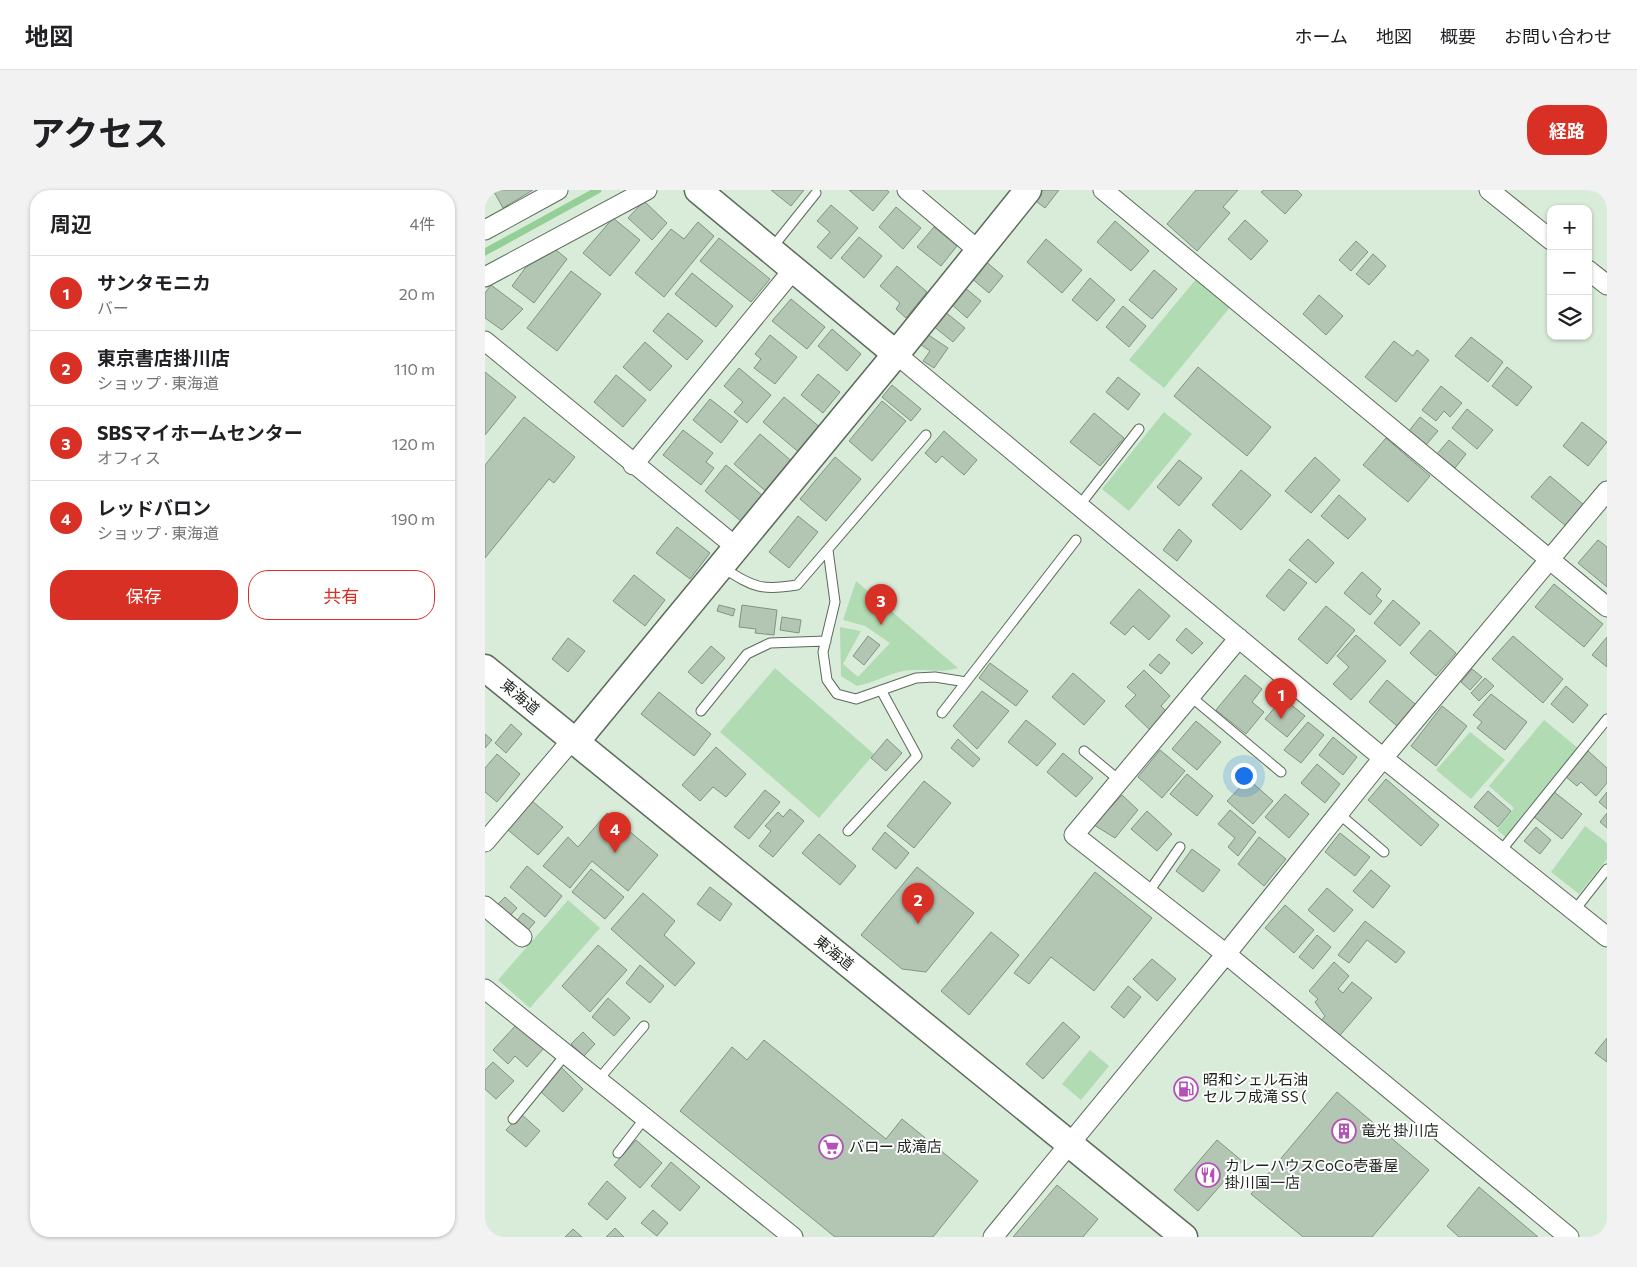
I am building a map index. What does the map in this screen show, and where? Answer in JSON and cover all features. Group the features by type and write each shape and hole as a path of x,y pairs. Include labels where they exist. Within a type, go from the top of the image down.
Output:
{"street":[{"path":"485,230 558,190"},
{"path":"485,277 647,190"},
{"path":"698,190 1383,758 1607,937"},
{"path":"907,190 979,251"},
{"path":"485,842 574,742 896,354 1028,190"},
{"path":"1103,190 1549,561 1607,607"},
{"path":"1489,190 1547,237"},
{"path":"633,464 793,270"},
{"path":"1592,273 1607,285"},
{"path":"485,341 633,464 728,557"},
{"path":"993,1237 1069,1142 1226,954 1383,758 1607,492"},
{"path":"1239,638 1074,835 1226,954 1569,1237"},
{"name":"東海道","path":"485,668 1069,1142 1183,1237"},
{"path":"485,906 522,937"},
{"path":"485,989 793,1237"}],"lane":[{"path":"770,250 816,193"},
{"path":"1079,506 1139,429"},
{"path":"728,557 746,582 769,589 797,585 926,435"},
{"path":"942,713 1076,540"},
{"path":"828,550 835,602 823,652 827,680 837,694 856,699 916,678 935,677 967,682"},
{"path":"701,711 747,654 770,643 826,641"},
{"path":"848,832 917,756 881,690"},
{"path":"1191,696 1281,772"},
{"path":"1500,852 1607,719"},
{"path":"1084,751 1119,780"},
{"path":"1338,814 1384,852"},
{"path":"1148,893 1180,847"},
{"path":"1575,911 1607,869"},
{"path":"598,1080 644,1026"},
{"path":"513,1119 566,1054"},
{"path":"618,1154 645,1118"}],"green space":[{"path":"1197,278 1231,306 1164,388 1129,360"},
{"path":"1164,412 1192,434 1129,511 1102,489"},
{"path":"856,581 958,668 944,671 903,671 857,686 841,676 840,627 861,631 843,664 858,677 890,643 865,626 843,620"},
{"path":"775,668 874,754 819,818 720,732"},
{"path":"1544,720 1585,754 1511,841 1497,830 1514,808 1489,786"},
{"path":"1470,732 1505,760 1471,799 1436,770"},
{"path":"1585,826 1607,843 1607,859 1579,894 1551,872"},
{"path":"568,900 600,928 530,1008 498,980"},
{"path":"1090,1050 1109,1066 1081,1100 1062,1084"}],"building":[{"path":"493,190 533,190 503,208"},
{"path":"771,190 804,190 791,206"},
{"path":"849,190 887,190 889,192 873,211"},
{"path":"1034,190 1059,190 1045,208 1029,196"},
{"path":"1196,190 1238,190 1223,207 1230,213 1197,251 1167,224"},
{"path":"1264,190 1297,190 1302,195 1285,214 1261,192"},
{"path":"644,201 667,223 652,240 628,218"},
{"path":"831,205 858,228 831,259 817,247 830,232 817,221"},
{"path":"896,207 921,228 903,249 879,227"},
{"path":"613,218 640,240 610,276 583,253"},
{"path":"1245,220 1268,241 1251,260 1228,239"},
{"path":"1115,221 1149,251 1131,271 1097,242"},
{"path":"698,222 714,236 664,297 635,273 671,229 684,239"},
{"path":"934,227 957,246 941,266 917,247"},
{"path":"859,237 882,256 864,278 841,258"},
{"path":"719,238 770,279 751,302 700,261"},
{"path":"1046,239 1082,270 1062,293 1027,262"},
{"path":"1356,241 1368,252 1351,271 1339,260"},
{"path":"556,250 567,259 534,303 512,286 526,267"},
{"path":"1373,254 1386,266 1369,285 1356,274"},
{"path":"984,260 1003,276 989,293 970,277"},
{"path":"897,266 927,292 906,318 896,309 900,303 880,286"},
{"path":"1154,270 1177,289 1152,319 1129,300"},
{"path":"571,271 601,294 557,351 527,328"},
{"path":"692,273 733,306 716,327 675,294"},
{"path":"1090,278 1115,300 1097,321 1072,300"},
{"path":"491,285 523,309 502,330 485,318 485,293"},
{"path":"964,287 981,301 967,318 950,303"},
{"path":"1319,295 1343,316 1326,335 1303,314"},
{"path":"791,299 825,327 807,349 772,321"},
{"path":"1123,306 1146,326 1129,347 1106,327"},
{"path":"944,311 965,328 953,342 932,325"},
{"path":"668,313 703,341 687,360 653,331"},
{"path":"832,329 861,354 847,371 818,346"},
{"path":"924,332 948,348 934,368 923,361 930,351 917,342"},
{"path":"770,335 797,357 775,384 754,368 761,359 755,354"},
{"path":"1471,337 1503,362 1488,382 1455,356"},
{"path":"1394,341 1413,356 1417,350 1429,360 1396,402 1365,377"},
{"path":"645,342 672,366 650,391 623,367"},
{"path":"1198,367 1271,427 1247,456 1174,396"},
{"path":"1507,367 1532,387 1517,406 1492,386"},
{"path":"739,368 771,395 747,423 734,412 743,402 724,386"},
{"path":"485,372 516,397 485,435"},
{"path":"818,374 840,392 823,413 801,395"},
{"path":"616,375 646,400 623,427 594,402"},
{"path":"1118,377 1140,394 1128,410 1106,392"},
{"path":"892,385 921,409 911,421 882,397"},
{"path":"1441,386 1462,403 1450,417 1444,411 1436,421 1422,410"},
{"path":"784,397 822,429 801,454 763,422"},
{"path":"710,399 738,421 721,443 693,420"},
{"path":"882,401 906,421 872,461 849,441"},
{"path":"1467,409 1493,430 1477,449 1452,428"},
{"path":"1094,413 1124,438 1100,466 1070,442"},
{"path":"524,417 575,457 554,483 549,479 485,558 485,465"},
{"path":"1420,417 1438,431 1426,445 1409,431"},
{"path":"1582,422 1607,442 1588,466 1563,446"},
{"path":"683,430 713,453 706,462 714,468 701,485 663,455"},
{"path":"944,431 977,460 964,475 942,456 936,463 925,453"},
{"path":"760,434 795,464 769,494 734,464"},
{"path":"1386,438 1430,476 1408,502 1363,465"},
{"path":"1449,440 1466,454 1455,468 1437,454"},
{"path":"835,457 861,479 826,521 800,499"},
{"path":"1315,457 1340,480 1311,513 1285,491"},
{"path":"1179,460 1202,478 1179,506 1157,487"},
{"path":"726,465 763,496 742,522 705,491"},
{"path":"1241,470 1271,495 1241,530 1212,505"},
{"path":"1550,476 1584,505 1566,526 1531,497"},
{"path":"1339,495 1366,519 1348,539 1321,516"},
{"path":"798,516 818,532 789,568 769,552"},
{"path":"677,527 710,553 690,579 656,553"},
{"path":"1179,529 1192,541 1177,561 1163,550"},
{"path":"1308,539 1334,563 1316,583 1289,560"},
{"path":"1598,540 1607,547 1607,587 1578,563"},
{"path":"1289,569 1307,583 1284,611 1266,596"},
{"path":"1362,572 1381,589 1376,596 1382,601 1370,615 1344,593"},
{"path":"634,575 665,600 645,626 613,601"},
{"path":"1554,584 1603,624 1584,647 1535,607"},
{"path":"1139,589 1170,616 1149,640 1133,626 1125,635 1110,623"},
{"path":"1393,600 1420,623 1400,646 1374,623"},
{"path":"719,605 735,609 733,616 717,611"},
{"path":"742,605 777,610 774,635 755,633 756,629 739,627"},
{"path":"1326,606 1355,630 1327,664 1298,639"},
{"path":"782,617 801,620 799,633 780,630"},
{"path":"1186,628 1203,643 1192,654 1176,640"},
{"path":"1430,630 1456,653 1436,676 1410,653"},
{"path":"1356,635 1386,661 1351,700 1333,684 1349,667 1337,656"},
{"path":"868,636 880,645 864,665 853,656"},
{"path":"1513,636 1563,679 1543,703 1492,659"},
{"path":"1607,637 1607,667 1592,655"},
{"path":"568,638 585,651 568,672 552,659"},
{"path":"711,646 725,658 702,684 688,672"},
{"path":"1159,654 1170,663 1161,674 1149,665"},
{"path":"990,663 1028,691 1016,706 979,678"},
{"path":"1472,669 1482,677 1470,690 1461,682"},
{"path":"1144,670 1170,696 1161,706 1167,712 1150,730 1125,706 1136,695 1127,687"},
{"path":"1073,673 1105,701 1084,725 1052,697"},
{"path":"1245,675 1262,689 1252,702 1264,712 1246,734 1216,710"},
{"path":"1485,678 1494,686 1479,701 1471,693"},
{"path":"1387,680 1415,704 1397,726 1369,702"},
{"path":"1566,686 1588,705 1573,723 1551,704"},
{"path":"982,691 1009,711 977,749 953,726"},
{"path":"659,692 711,734 694,756 641,714"},
{"path":"1491,694 1527,722 1505,750 1477,728 1482,722 1473,715"},
{"path":"1283,698 1305,716 1287,737 1265,719"},
{"path":"1442,706 1467,726 1436,766 1411,746"},
{"path":"1026,720 1056,744 1037,766 1008,742"},
{"path":"1196,721 1221,742 1197,770 1172,749"},
{"path":"1308,722 1324,735 1301,763 1284,750"},
{"path":"511,724 522,734 506,753 495,743"},
{"path":"485,734 492,740 485,748"},
{"path":"1333,737 1357,757 1343,775 1319,755"},
{"path":"887,739 902,753 886,771 871,758"},
{"path":"958,739 980,759 973,767 951,748"},
{"path":"716,747 746,774 726,797 713,787 700,801 682,785"},
{"path":"1160,750 1185,771 1162,798 1138,777"},
{"path":"1588,751 1607,768 1607,783 1596,796 1581,782 1577,786 1565,776"},
{"path":"1063,753 1093,778 1076,797 1047,772"},
{"path":"497,754 520,774 497,802 485,792 485,768"},
{"path":"1317,764 1340,784 1325,803 1301,783"},
{"path":"1187,774 1213,796 1197,816 1170,794"},
{"path":"1248,779 1273,801 1253,824 1227,801"},
{"path":"1386,779 1439,825 1421,846 1368,800"},
{"path":"924,781 951,803 914,848 887,826"},
{"path":"765,790 780,802 749,839 734,827"},
{"path":"1488,791 1511,811 1498,827 1474,807"},
{"path":"1553,791 1582,814 1562,839 1533,816"},
{"path":"1607,792 1607,809 1599,802"},
{"path":"1285,794 1309,814 1289,838 1265,817"},
{"path":"1122,795 1138,810 1115,838 1094,825"},
{"path":"532,801 563,827 538,855 508,830"},
{"path":"790,809 804,821 773,857 759,846 771,831 765,826 778,812 783,817"},
{"path":"1230,810 1256,832 1238,856 1228,847 1235,838 1218,824"},
{"path":"1147,811 1172,834 1157,851 1131,829"},
{"path":"607,813 658,855 628,891 592,861 570,888 543,866 568,837 578,847"},
{"path":"1607,813 1607,828 1600,822"},
{"path":"1536,827 1551,840 1540,854 1524,841"},
{"path":"885,832 909,853 896,869 872,849"},
{"path":"1340,833 1370,857 1355,876 1325,852"},
{"path":"819,834 856,866 840,885 802,853"},
{"path":"1259,837 1286,859 1264,886 1238,864"},
{"path":"1192,849 1220,870 1203,892 1176,871"},
{"path":"527,866 562,896 545,917 510,887"},
{"path":"917,867 974,913 926,972 902,969 861,935"},
{"path":"591,869 624,897 605,919 572,892"},
{"path":"1371,870 1390,886 1373,908 1353,891"},
{"path":"1095,872 1152,918 1094,991 1051,957 1029,984 1014,973"},
{"path":"710,887 732,904 720,921 697,904"},
{"path":"1327,888 1353,910 1334,932 1308,910"},
{"path":"643,893 675,921 664,935 695,963 675,986 611,929"},
{"path":"505,897 517,908 507,919 494,908"},
{"path":"1285,905 1314,930 1294,953 1265,928"},
{"path":"523,913 535,922 525,934 514,924"},
{"path":"1365,921 1405,952 1396,963 1367,940 1349,963 1338,955"},
{"path":"991,932 1019,955 969,1015 941,991"},
{"path":"1317,935 1331,947 1313,969 1299,957"},
{"path":"598,945 627,970 590,1012 562,986"},
{"path":"1152,959 1176,979 1157,1001 1133,979"},
{"path":"1334,962 1349,976 1338,989 1343,993 1352,982 1372,998 1336,1040 1317,1025 1325,1016 1315,1002 1318,999 1309,991"},
{"path":"640,965 664,986 650,1003 626,983"},
{"path":"1128,986 1141,997 1124,1018 1111,1007"},
{"path":"608,998 630,1018 614,1036 592,1017"},
{"path":"1063,1022 1080,1037 1043,1079 1026,1064"},
{"path":"517,1024 544,1048 527,1067 515,1056 508,1064 493,1050"},
{"path":"583,1032 595,1044 584,1056 571,1044"},
{"path":"1607,1038 1607,1062 1595,1053"},
{"path":"764,1040 886,1139 902,1119 978,1181 933,1237 835,1237 680,1111 732,1047 747,1060"},
{"path":"493,1062 514,1081 496,1099 485,1089 485,1070"},
{"path":"561,1067 583,1089 563,1112 540,1091"},
{"name":"竜光 掛川店","path":"1337,1092 1429,1170 1372,1237 1303,1237 1251,1194"},
{"path":"521,1114 540,1131 526,1147 506,1130"},
{"path":"636,1140 662,1163 640,1188 614,1165"},
{"name":"カレーハウスCoCo壱番屋 掛川国一店","path":"1217,1140 1242,1161 1198,1211 1174,1190"},
{"path":"671,1162 700,1187 680,1211 651,1186"},
{"path":"607,1181 626,1198 607,1220 588,1204"},
{"path":"1057,1185 1098,1219 1083,1237 1013,1237"},
{"path":"1479,1187 1538,1237 1459,1237 1447,1226"},
{"path":"653,1210 668,1223 657,1236 641,1223"},
{"path":"615,1228 624,1237 606,1237"},
{"path":"573,1229 582,1237 565,1237"}],"waterway":[{"path":"485,252 598,190"}],"place":[{"name":"SBSマイホームセンター","path":"881,625"},
{"name":"サンタモニカ","path":"1281,719"},
{"name":"レッドバロン","path":"615,853"},
{"name":"東京書店掛川店","path":"918,924"},
{"name":"昭和シェル石油 セルフ成滝 SS (","path":"1186,1089"},
{"name":"竜光 掛川店","path":"1344,1131"},
{"name":"バロー 成滝店","path":"831,1147"},
{"name":"カレーハウスCoCo壱番屋 掛川国一店","path":"1208,1175"}]}
